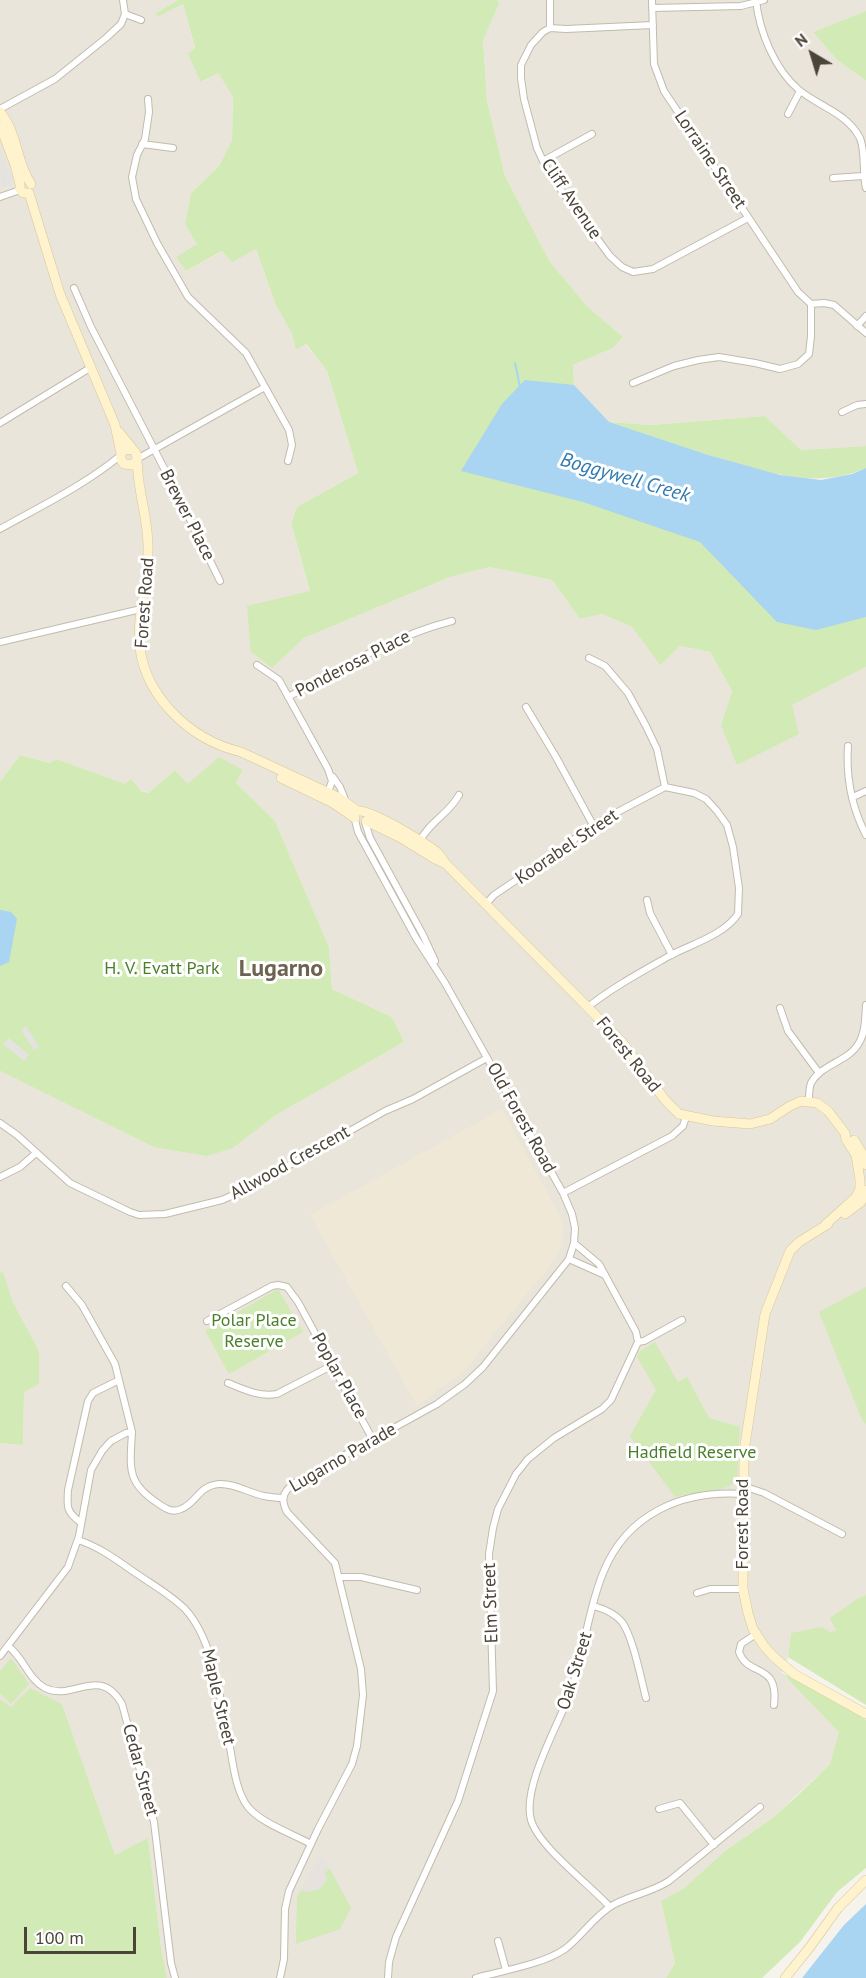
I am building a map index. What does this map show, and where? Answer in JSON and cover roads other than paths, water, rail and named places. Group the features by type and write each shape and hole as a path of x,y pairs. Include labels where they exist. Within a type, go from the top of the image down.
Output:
{"street":[{"path":"0,110 61,74 106,38 121,24 125,14 123,0"},
{"path":"550,0 550,28 652,25"},
{"name":"Lorraine Street","path":"652,0 654,64 664,91 798,292 811,304"},
{"path":"652,8 741,6 764,0"},
{"path":"756,2 758,16 772,53 783,73 800,90 844,117 860,139 865,158 863,176 866,188"},
{"path":"125,14 141,20"},
{"name":"Cliff Avenue","path":"550,28 543,32 526,53 520,71 532,127 550,175 610,256 622,267 633,272 653,269 748,218"},
{"path":"788,114 800,90"},
{"path":"148,99 148,124 132,177 136,199 157,243 188,297 246,353 289,430 292,445 288,461"},
{"name":"Forest Road","path":"0,110 15,142 25,188"},
{"name":"Forest Road","path":"0,125 25,188 56,283 90,368 115,425 135,455 146,515 148,543 139,638 141,656 148,679 159,699 182,722 229,749 238,757 346,803 360,818 420,841 441,856 446,864 626,1046 669,1105 686,1117"},
{"path":"543,161 592,134"},
{"path":"142,144 173,148"},
{"path":"833,178 863,176"},
{"path":"0,198 25,188"},
{"path":"74,288 91,327 154,448"},
{"path":"633,383 674,366 709,358 719,357 780,369 798,363 809,354 811,304 834,305 866,333"},
{"path":"857,326 866,316"},
{"path":"0,423 90,368"},
{"path":"135,455 154,448 265,387"},
{"path":"842,412 857,405 866,404"},
{"name":"Forest Road","path":"115,425 123,459 140,489"},
{"name":"Brewer Place","path":"154,448 220,581"},
{"path":"123,459 126,449 135,455"},
{"path":"123,459 132,465 135,455"},
{"path":"0,529 123,459"},
{"path":"0,642 141,609"},
{"name":"Ponderosa Place","path":"288,697 389,642 424,628 452,621"},
{"path":"588,1007 672,955 716,933 738,914 740,897 733,847 727,825 706,799 694,793 665,787 657,749 628,693 605,666 589,658"},
{"name":"Ponderosa Place","path":"257,665 279,681 330,774 340,787 346,803"},
{"path":"526,707 593,825"},
{"path":"848,746 848,769 853,797 866,835"},
{"path":"327,796 332,784 330,774"},
{"name":"Koorabel Street","path":"486,904 494,895 593,825 665,787"},
{"path":"853,797 866,791"},
{"path":"420,841 427,830 451,808 459,795"},
{"name":"Forest Road","path":"327,796 337,805 401,837 446,864"},
{"name":"Old Forest Road","path":"360,818 423,935 445,983"},
{"name":"Old Forest Road","path":"360,818 358,832 416,938 445,983 563,1193 574,1221 574,1243 569,1259"},
{"path":"372,842 375,834 381,828"},
{"path":"648,900 650,914 672,955"},
{"path":"563,1193 672,1136 683,1126 686,1117 734,1124 755,1124 770,1119 798,1102 809,1101 810,1084 819,1073 843,1060 856,1048 863,1035 866,1005"},
{"path":"780,1008 788,1031 819,1073"},
{"name":"Allwood Crescent","path":"0,1123 17,1135 70,1183 139,1215 165,1214 222,1200 249,1188 385,1111 413,1099 487,1058"},
{"name":"Forest Road","path":"809,1101 825,1107 845,1133 851,1136 859,1147 863,1169 860,1189 856,1197 825,1225 799,1242 790,1251 765,1314 744,1444 743,1588 748,1613 756,1634 770,1653 788,1670 866,1714"},
{"path":"0,1177 20,1167 36,1153"},
{"name":"Forest Road","path":"825,1225 838,1220 856,1206 866,1190"},
{"path":"574,1243 599,1264 636,1332 638,1342 682,1320"},
{"path":"569,1259 605,1276"},
{"name":"Lugarno Parade","path":"280,1978 284,1959 287,1900 292,1883 352,1764 364,1687 362,1669 332,1558 287,1512 282,1498 293,1484 448,1397 474,1376 569,1259"},
{"name":"Poplar Place","path":"207,1322 272,1286 284,1282 294,1295 373,1440"},
{"path":"66,1286 82,1305 115,1364 132,1432 130,1465 133,1480 145,1493 171,1511 181,1510 202,1490 218,1484 282,1498"},
{"name":"Elm Street","path":"387,1978 396,1937 458,1801 492,1691 489,1554 498,1509 516,1474 528,1459 554,1438 611,1400 638,1342"},
{"path":"228,1383 254,1394 277,1394 333,1365"},
{"path":"80,1522 69,1511 67,1504 68,1490 88,1401 93,1393 119,1380"},
{"path":"0,1656 68,1567 78,1540 91,1470 102,1451 111,1441 132,1432"},
{"path":"743,1490 764,1493 842,1534"},
{"name":"Oak Street","path":"610,1907 543,1842 534,1828 530,1812 531,1789 574,1682 598,1584 609,1560 624,1538 643,1520 661,1508 688,1498 743,1490"},
{"name":"Maple Street","path":"78,1540 94,1545 160,1589 190,1615 210,1655 235,1772 244,1800 260,1817 311,1844"},
{"path":"339,1578 360,1577 417,1590"},
{"path":"697,1593 710,1589 743,1588"},
{"path":"594,1606 610,1612 623,1622 646,1698"},
{"path":"756,1634 741,1644 739,1652 744,1662 765,1673 773,1682 774,1705"},
{"name":"Cedar Street","path":"8,1646 19,1654 36,1681 48,1689 61,1691 95,1685 112,1692 122,1704 154,1822 171,1963 175,1978"},
{"path":"659,1809 680,1803 714,1845"},
{"path":"476,1978 558,1953 610,1907 660,1887 760,1807"},
{"path":"785,1978 838,1908 866,1880"},
{"path":"498,1941 506,1970"}],"water":[{"path":"525,380 574,385 609,422 705,454 780,475 821,480 852,474 866,468 866,617 816,630 777,622 700,542 583,502 461,471 502,404"},
{"path":"0,910 11,912 17,919 9,962 0,966"},
{"path":"866,1904 866,1978 802,1978 844,1925"}],"waterway":[{"name":"Boggywell Creek","path":"515,363 520,387"}],"district":[{"name":"Lugarno","path":"281,969"}],"park label":[{"name":"H. V. Evatt Park","path":"162,969"},
{"name":"Polar Place Reserve","path":"254,1331"},
{"name":"Hadfield Reserve","path":"692,1453"}]}
